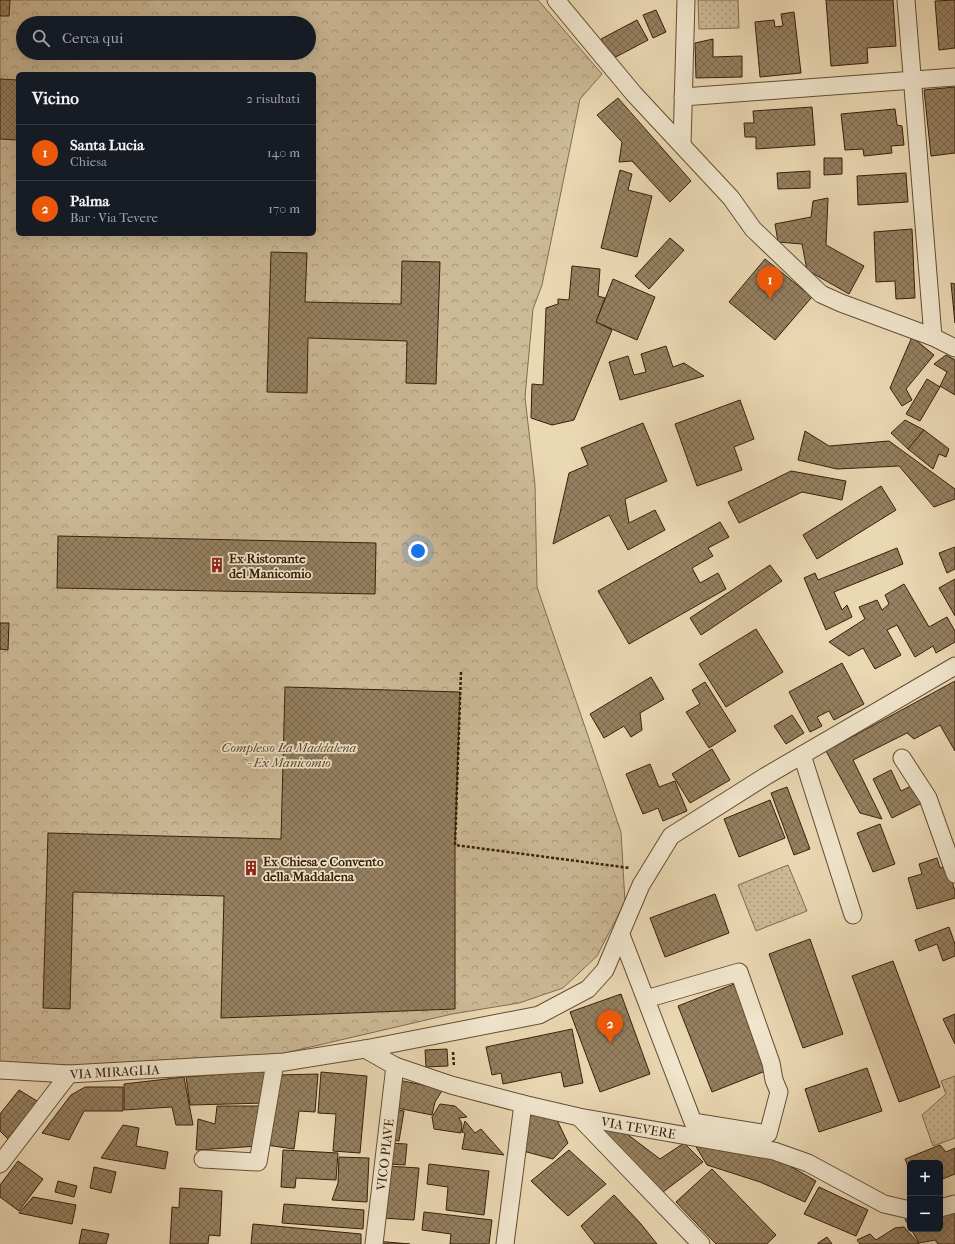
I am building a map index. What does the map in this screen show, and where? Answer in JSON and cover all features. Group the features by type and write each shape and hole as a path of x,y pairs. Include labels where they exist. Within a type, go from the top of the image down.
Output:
{"street":[{"path":"556,0 634,94 731,198 763,239 784,256 821,294 841,303 933,337 955,348"},
{"path":"682,145 686,0"},
{"path":"906,0 933,337"},
{"path":"683,97 955,77"},
{"name":"VIA MIRAGLIA","path":"0,1164 69,1074 275,1063 365,1049 539,1015 588,989 605,970 641,885 671,836 802,755 955,666"},
{"path":"802,755 853,915"},
{"path":"902,758 928,798 955,874"},
{"path":"621,935 693,1122 768,1134 779,1092 774,1080 772,1063 739,972 646,999"},
{"name":"VIA TEVERE","path":"365,1049 395,1066 451,1085 523,1104 579,1117 774,1151 808,1164 884,1204 907,1209"},
{"path":"202,1159 258,1162 275,1063"},
{"name":"VICO PIAVE","path":"374,1244 395,1066"},
{"path":"0,1070 69,1074"},
{"path":"506,1244 523,1104"},
{"path":"579,1117 701,1244"},
{"path":"943,1207 955,1204"}],"path":[{"path":"461,672 455,845 650,870"}],"green space":[{"name":"Complesso La Maddalena - Ex Manicomio","path":"0,0 538,0 602,74 580,99 542,285 533,309 525,397 535,485 537,587 621,832 625,902 597,956 563,988 519,1003 452,1014 276,1055 89,1066 0,1063"},
{"path":"698,0 738,0 739,28 699,29"},
{"path":"788,865 807,911 756,931 738,885"},
{"path":"955,1076 955,1138 933,1146 922,1115 946,1094 941,1081"}],"building":[{"path":"0,0 10,0 9,16 0,16"},
{"path":"826,0 893,0 896,46 867,48 868,63 831,66"},
{"path":"955,0 955,48 939,50 935,1"},
{"path":"656,10 666,32 653,38 643,15"},
{"path":"794,12 801,73 760,77 755,22 774,20 775,27 783,26 781,14"},
{"path":"637,20 648,40 612,59 601,39"},
{"path":"713,39 713,57 742,56 742,77 696,78 695,43"},
{"path":"0,79 16,80 16,140 0,139"},
{"path":"955,87 955,153 931,156 924,90"},
{"path":"618,98 691,181 670,202 632,161 619,162 622,142 597,115"},
{"path":"812,107 815,145 756,149 756,137 745,137 744,123 754,123 753,111"},
{"path":"895,109 897,125 902,126 904,145 891,146 892,153 864,156 863,149 845,150 841,114"},
{"path":"824,158 842,158 842,174 824,175"},
{"path":"620,170 632,174 628,190 652,196 637,257 601,248"},
{"path":"810,171 810,188 778,189 777,173"},
{"path":"906,173 908,202 858,205 857,176"},
{"path":"828,198 826,245 864,266 849,294 807,270 802,244 778,242 775,224 811,217 813,201"},
{"path":"912,229 915,298 896,299 895,281 876,282 874,232"},
{"path":"670,238 684,250 649,289 635,276"},
{"path":"271,252 307,253 305,302 401,304 402,261 440,262 436,384 406,383 407,341 308,338 307,393 267,392"},
{"path":"765,259 812,297 775,340 729,302"},
{"path":"572,266 600,269 598,296 605,298 596,322 612,330 574,420 552,425 531,418 532,384 543,385 546,308 558,304 558,299 569,300"},
{"path":"613,279 655,297 637,340 596,322"},
{"path":"951,283 955,284 955,323"},
{"path":"912,337 934,355 906,389 912,400 902,406 890,388"},
{"path":"666,346 673,367 684,363 704,376 620,400 609,362 628,356 634,375 646,372 641,354"},
{"path":"946,355 955,360 955,395 940,386 947,372 934,364"},
{"path":"927,379 940,387 920,421 906,414"},
{"path":"740,400 754,439 734,447 742,470 697,486 675,424"},
{"path":"905,420 924,430 908,449 891,433"},
{"path":"643,423 667,481 625,499 629,523 655,510 665,530 628,550 609,515 553,544 569,473 588,465 581,448"},
{"path":"924,430 949,449 946,457 939,454 933,469 908,449"},
{"path":"805,431 829,446 889,441 955,489 955,499 934,507 899,466 837,469 798,460"},
{"path":"791,471 846,481 842,500 802,492 739,523 728,502"},
{"path":"881,486 896,510 817,559 803,535"},
{"path":"720,522 729,537 708,548 713,556 692,568 700,583 718,573 726,589 629,644 598,591"},
{"name":"Ex Ristorante del Manicomio","path":"58,536 376,543 375,594 57,588"},
{"path":"955,547 955,569 947,573 939,553"},
{"path":"897,548 903,564 834,592 842,610 847,605 852,617 826,630 804,578 815,573 818,580"},
{"path":"770,565 782,581 701,635 690,618"},
{"path":"955,579 955,616 939,588"},
{"path":"904,584 929,627 947,617 955,631 955,642 936,653 933,646 915,657 897,625 887,630 901,655 875,669 863,648 849,656 829,642 865,619 859,607 877,600 882,610 889,604 885,595"},
{"path":"0,623 9,623 8,650 0,649"},
{"path":"756,629 783,672 726,707 699,664"},
{"path":"842,663 864,704 834,720 829,711 817,717 822,726 810,732 789,692"},
{"path":"651,677 664,699 640,713 642,730 631,737 624,726 604,738 590,714"},
{"path":"955,681 955,751 940,725 914,739 907,733 853,760 882,819 860,813 826,751"},
{"path":"705,682 736,731 709,748 686,712 700,704 692,690"},
{"name":"Ex Chiesa e Convento della Maddalena","path":"285,687 460,692 455,845 455,1009 221,1018 224,896 73,892 70,1009 43,1008 48,833 281,839"},
{"path":"792,715 804,733 786,744 774,726"},
{"path":"712,749 730,780 690,803 672,774"},
{"path":"650,764 659,787 675,781 687,811 663,821 658,808 643,814 626,774"},
{"path":"891,770 901,791 913,785 922,803 892,818 873,779"},
{"path":"787,787 810,849 794,855 771,793"},
{"path":"770,800 785,838 739,857 724,819"},
{"path":"880,824 895,864 873,872 857,833"},
{"path":"937,858 940,868 947,866 955,891 955,898 917,909 908,878 922,874 919,864"},
{"path":"715,894 729,933 665,957 650,918"},
{"path":"949,927 955,944 955,956 943,961 937,944 919,951 915,940"},
{"path":"810,939 843,1034 803,1048 769,954"},
{"path":"893,961 940,1087 899,1102 852,976"},
{"path":"734,984 768,1070 712,1092 678,1006"},
{"path":"621,994 650,1074 600,1092 570,1012"},
{"path":"955,1014 955,1044 943,1019"},
{"path":"572,1029 583,1083 564,1087 561,1072 503,1084 501,1073 492,1075 486,1047"},
{"path":"447,1049 448,1066 426,1067 425,1050"},
{"path":"867,1068 882,1111 819,1132 805,1089"},
{"path":"271,1070 266,1103 190,1105 186,1077"},
{"path":"321,1072 367,1076 360,1153 333,1151 336,1114 318,1113"},
{"path":"318,1074 315,1112 299,1111 294,1149 266,1145 276,1075"},
{"path":"184,1077 193,1125 176,1125 172,1107 124,1110 124,1084"},
{"path":"398,1080 443,1089 435,1102 432,1115 392,1107"},
{"path":"85,1087 123,1087 123,1111 84,1111 69,1140 42,1133 71,1095"},
{"path":"19,1090 37,1101 8,1139 0,1131 0,1114"},
{"path":"440,1104 455,1106 467,1117 459,1118 462,1124 461,1133 434,1129 432,1117"},
{"path":"217,1106 264,1106 259,1146 196,1150 198,1119 215,1124"},
{"path":"393,1109 404,1111 399,1141 388,1140"},
{"path":"527,1113 556,1118 568,1143 553,1159 523,1151"},
{"path":"465,1121 475,1133 481,1129 504,1155 462,1149 465,1133 462,1132"},
{"path":"123,1125 139,1128 136,1146 168,1152 165,1169 101,1158"},
{"path":"595,1126 627,1134 660,1159 684,1143 703,1162 663,1192"},
{"path":"388,1143 407,1144 405,1165 387,1164"},
{"path":"695,1145 749,1153 783,1162 816,1181 805,1202 760,1182 707,1165"},
{"path":"940,1145 946,1152 955,1148 955,1174 943,1179 943,1160 907,1160 907,1164 905,1159"},
{"path":"283,1150 338,1153 336,1180 296,1178 295,1188 281,1187"},
{"path":"569,1150 606,1184 568,1216 531,1181"},
{"path":"339,1157 369,1158 367,1202 332,1200 338,1183"},
{"path":"18,1161 43,1179 19,1211 0,1197 0,1185"},
{"path":"429,1164 489,1171 484,1215 446,1210 448,1187 427,1184"},
{"path":"386,1166 419,1168 414,1220 381,1218"},
{"path":"94,1167 116,1172 111,1193 90,1188"},
{"path":"712,1169 776,1235 767,1244 716,1244 676,1202"},
{"path":"58,1181 77,1186 74,1197 55,1192"},
{"path":"819,1187 868,1210 856,1236 804,1214"},
{"path":"180,1188 222,1191 220,1236 209,1235 208,1244 170,1244 172,1207 179,1208"},
{"path":"614,1195 657,1244 595,1244 581,1226"},
{"path":"33,1197 76,1205 72,1224 19,1213"},
{"path":"284,1204 364,1210 363,1229 282,1223"},
{"path":"955,1207 955,1244 938,1244 935,1240 919,1243 913,1232 943,1232 943,1210"},
{"path":"424,1212 492,1220 489,1244 450,1244 451,1234 422,1230"},
{"path":"253,1224 361,1234 361,1244 251,1244"},
{"path":"904,1227 919,1244 860,1244 857,1240 870,1234 876,1240 895,1228"},
{"path":"82,1229 109,1234 106,1244 79,1244"},
{"path":"827,1237 832,1244 818,1244 818,1243"},
{"path":"375,1241 410,1244 374,1244"}],"place":[{"name":"Santa Lucia","path":"770,299"},
{"name":"Ex Ristorante del Manicomio","path":"217,565"},
{"name":"Ex Chiesa e Convento della Maddalena","path":"251,868"},
{"name":"Palma","path":"610,1043"}]}
